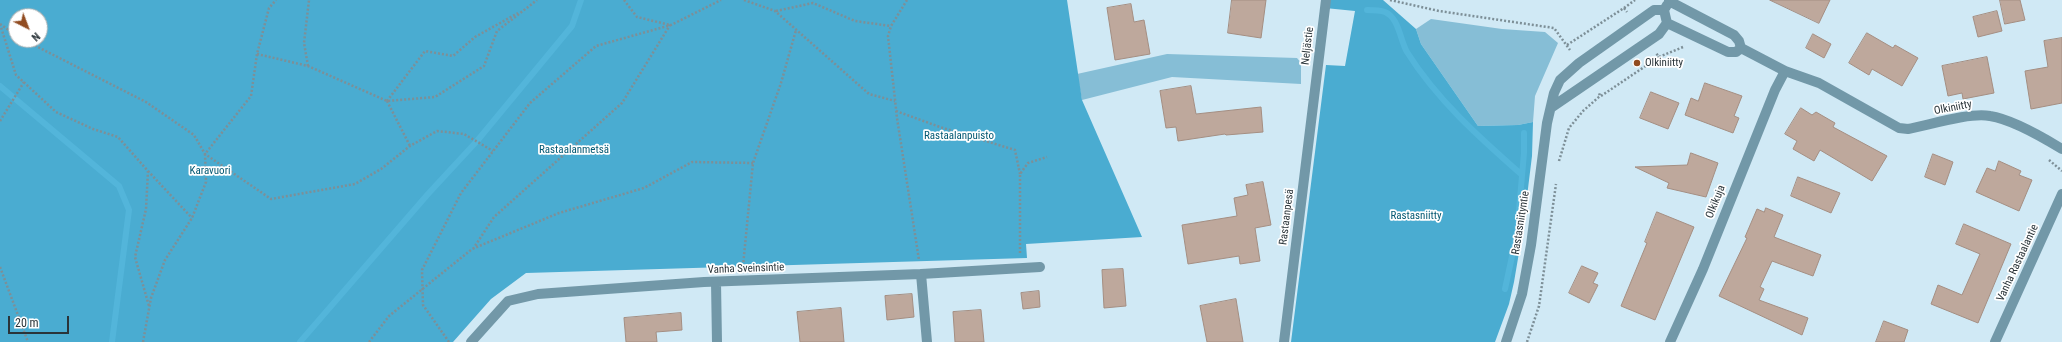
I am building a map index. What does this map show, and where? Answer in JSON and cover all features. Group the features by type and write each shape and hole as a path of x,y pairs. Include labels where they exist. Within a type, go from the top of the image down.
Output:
{"street":[{"name":"Neljästie","path":"1314,94 1326,0"},
{"path":"1552,107 1659,34 1667,23 1668,4"},
{"name":"Olkiniitty","path":"1668,4 1734,35 1739,41 1741,48 1784,71 1819,82 1898,128 1908,128 1977,115 1989,116 2008,123 2062,149"},
{"name":"Rastasniityntie","path":"1506,342 1522,294 1531,245 1547,123 1552,107 1554,92 1560,80 1567,72 1654,10 1668,4"},
{"path":"1667,23 1728,52 1736,52 1741,48"},
{"name":"Olkikuja","path":"1670,342 1703,269 1784,71"},
{"name":"Rastaanpesä","path":"1284,342 1314,94"},
{"name":"Vanha Rastaalantie","path":"1995,342 2062,194"},
{"name":"Vanha Sveinsintie","path":"471,342 508,301 538,294 716,282 921,274 1040,267"},
{"path":"921,274 927,342"},
{"path":"716,282 717,342"}],"path":[{"path":"143,342 149,306 165,260 192,218 206,182 205,154 251,96 257,54 269,8 276,0"},
{"path":"308,66 304,43 309,0"},
{"path":"257,54 308,66 387,101 435,97 484,66 497,31 537,0"},
{"path":"624,0 637,16 671,25"},
{"path":"450,342 423,305 422,270 458,200 530,103 596,46 671,25 721,0"},
{"path":"744,0 775,11 869,94 895,101"},
{"path":"907,0 891,26 888,36 896,111 921,274"},
{"path":"1390,0 1439,10 1554,28 1571,51"},
{"path":"1567,45 1635,0"},
{"path":"775,11 813,3 855,21 891,26"},
{"path":"387,101 425,52 453,56 475,37 527,8"},
{"path":"1624,8 1628,14"},
{"path":"0,24 16,75 56,112 93,129 118,137 192,218"},
{"path":"472,250 494,217 622,103 671,25"},
{"path":"742,281 754,163 781,83 796,30"},
{"path":"1559,162 1569,128 1583,111 1600,96 1659,57 1652,47"},
{"path":"40,48 146,102 194,135 205,154 271,199 356,184 381,169 410,146 437,131 464,134 493,151"},
{"path":"0,121 24,82"},
{"path":"1597,91 1600,96"},
{"path":"387,101 410,146"},
{"path":"896,111 940,127 1015,150 1020,174 1020,268"},
{"path":"1020,174 1028,163 1047,157"},
{"path":"369,342 389,316 472,250 559,213 644,188 692,162 754,163"},
{"path":"148,171 146,209 135,257 149,306"},
{"path":"1527,342 1539,306 1557,178"},
{"path":"0,267 28,342"}],"shaded area":[{"path":"1431,19 1502,29 1545,32 1558,43 1535,96 1533,122 1518,125 1478,126 1421,44 1416,29"},
{"path":"1167,54 1297,58 1301,63 1301,84 1172,77 1082,100 1077,74"}],"green space":[{"path":"0,0 1067,0 1082,100 1142,237 1026,244 1027,258 526,273 491,299 453,342 0,342"},
{"name":"Rastasniitty","path":"1329,0 1383,0 1416,29 1421,44 1478,126 1518,125 1533,122 1532,156 1523,229 1514,282 1509,304 1495,342 1291,342 1326,65 1345,66 1355,11 1325,8"}],"building":[{"path":"1232,0 1266,0 1261,38 1228,33"},
{"path":"1770,0 1830,0 1819,23"},
{"path":"2000,0 2020,0 2025,20 2005,24"},
{"path":"1131,4 1134,22 1144,20 1150,54 1115,60 1107,8"},
{"path":"1997,11 2002,31 1978,37 1973,17"},
{"path":"1867,33 1893,48 1895,45 1918,58 1902,86 1872,69 1869,75 1849,63"},
{"path":"1813,34 1831,44 1824,58 1806,48"},
{"path":"2062,38 2062,103 2031,109 2025,71 2048,67 2044,41"},
{"path":"1987,57 1994,93 1963,99 1962,93 1948,96 1942,66"},
{"path":"1705,83 1742,96 1734,116 1739,118 1733,133 1685,115 1691,98 1698,101"},
{"path":"1191,86 1196,114 1261,107 1263,132 1225,134 1178,141 1176,127 1166,128 1160,91"},
{"path":"1651,92 1679,103 1668,129 1640,118"},
{"path":"1801,108 1812,115 1816,112 1835,123 1833,127 1887,156 1872,181 1820,150 1814,161 1793,149 1797,141 1785,134"},
{"path":"1691,153 1718,163 1706,197 1667,188 1669,183 1635,167 1687,165"},
{"path":"1933,154 1953,162 1945,185 1925,177"},
{"path":"1999,161 2021,171 2019,175 2032,180 2019,211 1976,192 1987,168 1995,171"},
{"path":"1798,177 1840,193 1831,213 1791,196"},
{"path":"1263,182 1271,225 1255,228 1260,261 1240,264 1239,256 1188,264 1182,225 1237,216 1234,198 1248,195 1246,185"},
{"path":"1766,208 1783,215 1774,237 1821,255 1813,276 1772,261 1760,287 1764,289 1759,300 1808,318 1802,335 1719,296 1747,238 1745,237 1757,209 1764,212"},
{"path":"1657,212 1694,227 1655,320 1621,306 1647,243 1645,242"},
{"path":"1964,224 2011,244 1978,323 1931,304 1938,285 1962,295 1980,254 1956,244"},
{"path":"1582,266 1598,273 1593,283 1598,285 1589,303 1569,293"},
{"path":"1123,269 1126,306 1104,308 1102,270"},
{"path":"1039,291 1040,307 1023,309 1021,293"},
{"path":"912,294 914,317 887,320 885,296"},
{"path":"1236,299 1243,342 1207,342 1200,306"},
{"path":"841,308 844,342 800,342 797,312"},
{"path":"981,310 984,342 955,342 953,312"},
{"path":"681,313 682,330 656,332 657,342 626,342 624,318"},
{"path":"1884,321 1908,330 1904,342 1876,342"}],"waterway":[{"path":"300,342 428,194 477,141 572,26 581,0"},
{"path":"1367,10 1381,11 1390,15 1396,24 1407,52 1419,70 1445,102 1460,118 1522,175"},
{"path":"0,86 119,186 129,210 112,342"},
{"path":"1505,289 1517,233 1524,153 1524,133"}],"place":[{"name":"Olkiniitty","path":"1637,63"}],"park label":[{"name":"Rastaalanpuisto","path":"959,136"},
{"name":"Rastaalanmetsä","path":"574,150"},
{"name":"Karavuori","path":"210,171"}]}
